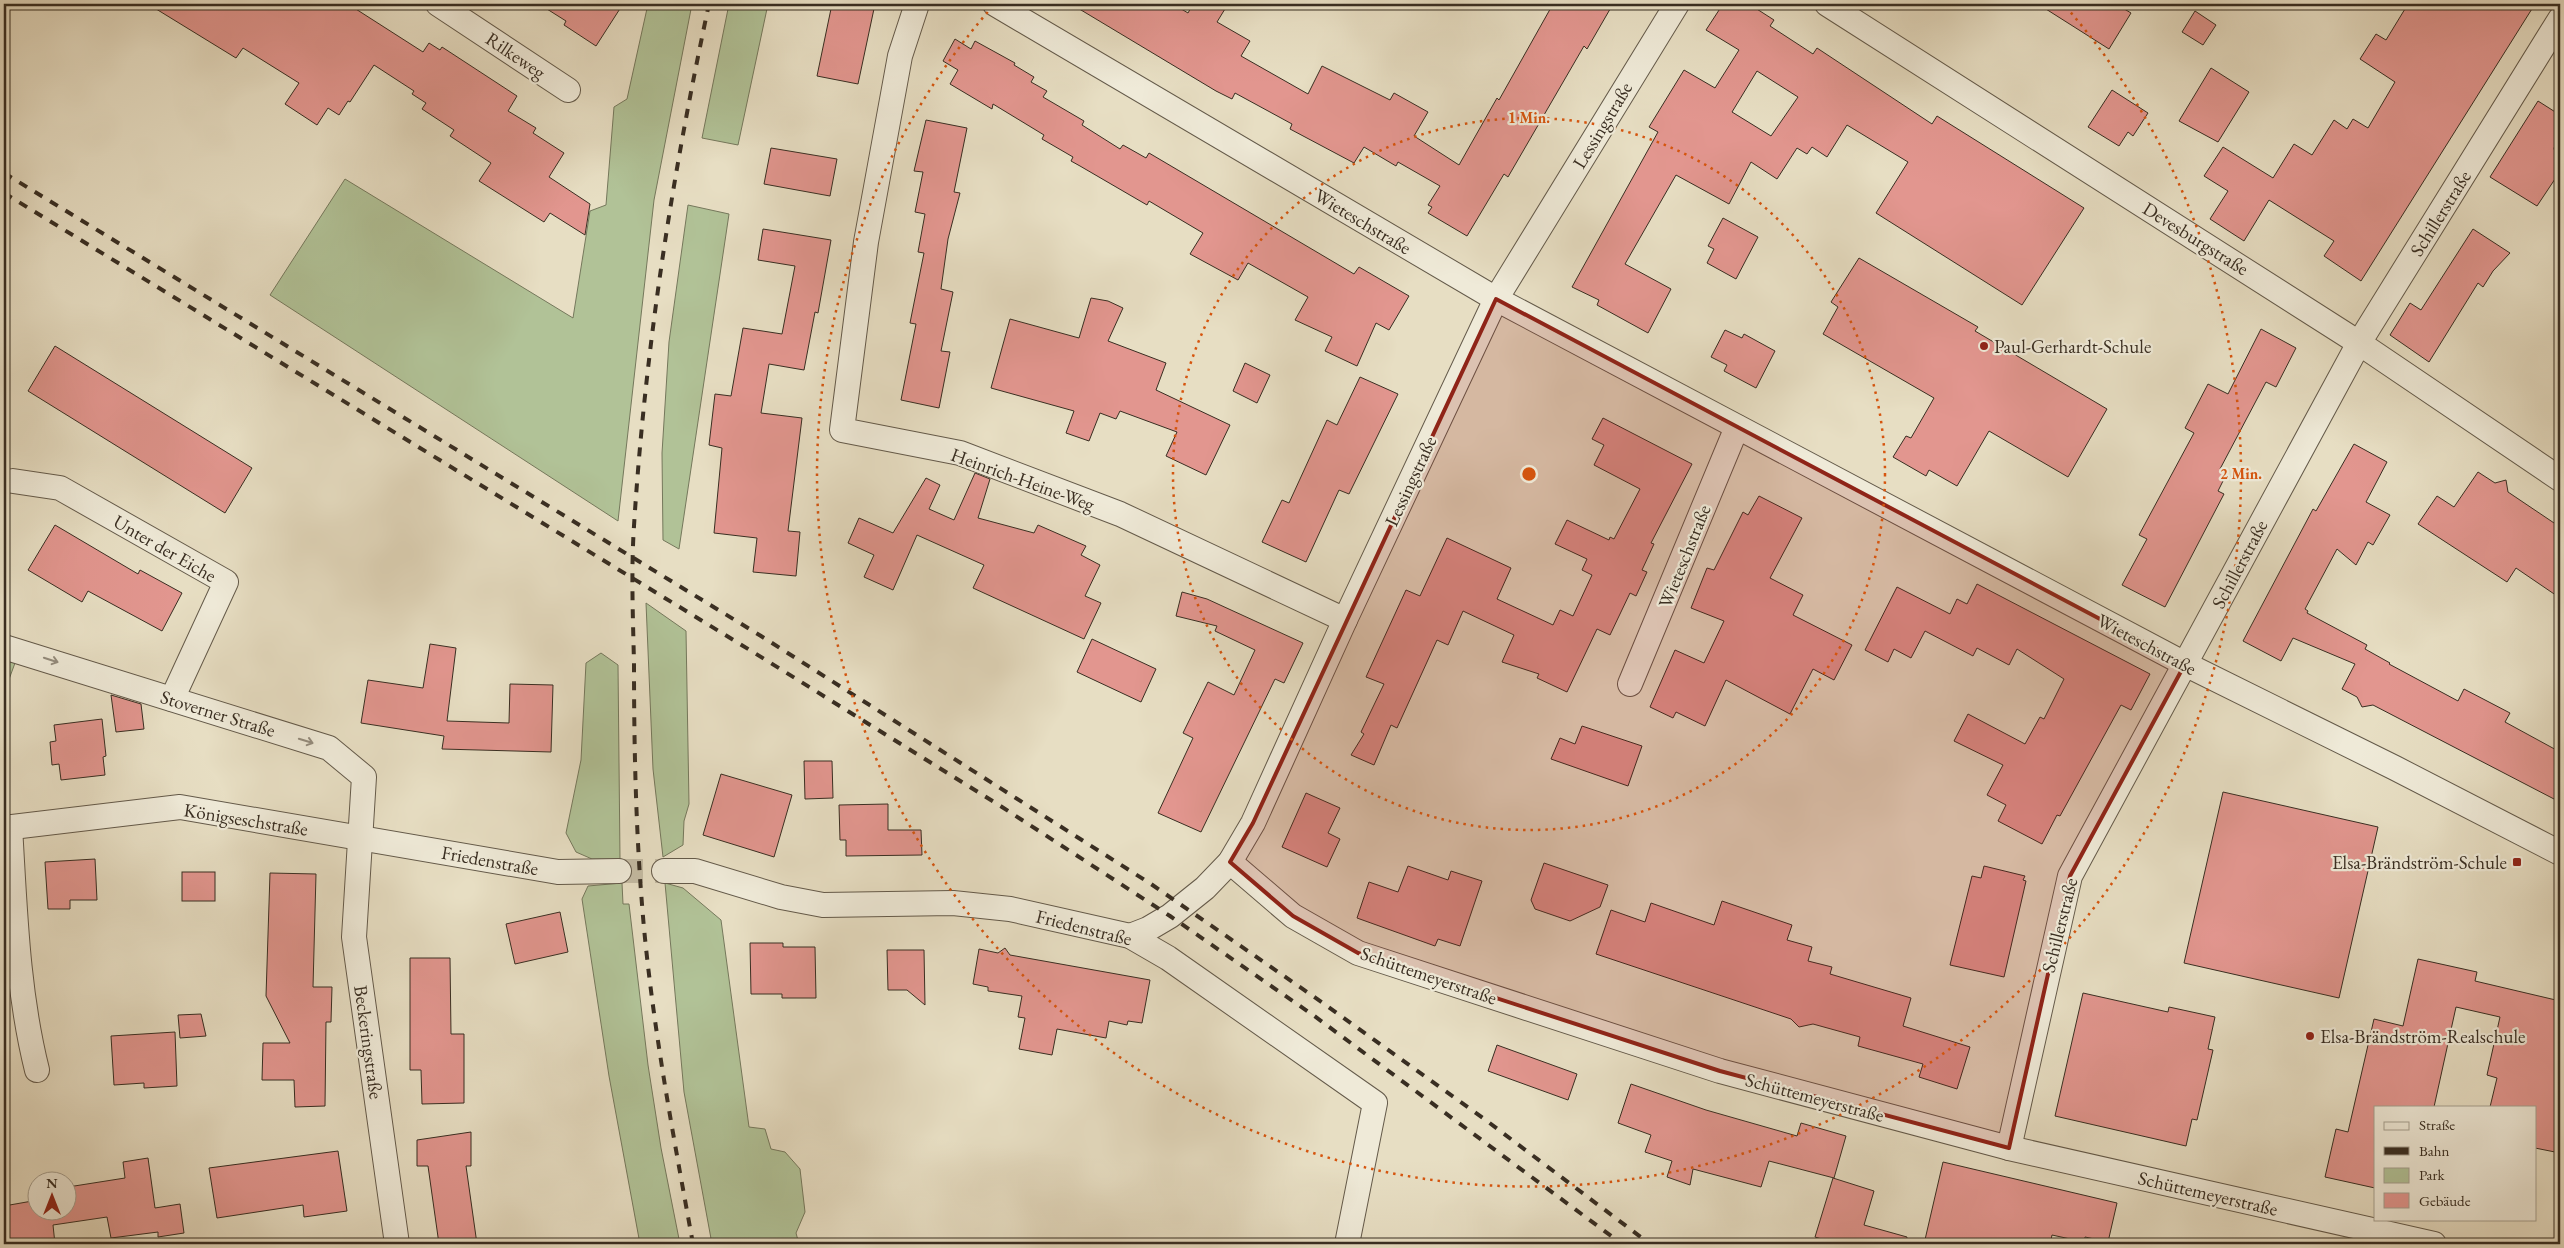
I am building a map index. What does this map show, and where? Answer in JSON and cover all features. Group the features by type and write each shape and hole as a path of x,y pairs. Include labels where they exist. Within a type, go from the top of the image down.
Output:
{"street":[{"name":"Rilkeweg","path":"438,4 568,90"},
{"name":"Heinrich-Heine-Weg","path":"917,4 900,56 866,242 842,430 960,453 1120,514 1345,620"},
{"name":"Wieteschstraße","path":"995,4 1496,300 2185,664 2395,768 2560,854"},
{"name":"Lessingstraße","path":"1130,936 1148,929 1170,916 1205,888 1230,862 1253,823 1345,620 1496,300 1677,4"},
{"name":"Devesburgstraße","path":"1827,4 2359,342 2560,479"},
{"name":"Schillerstraße","path":"2009,1148 2070,876 2359,342 2560,19"},
{"name":"Wieteschstraße","path":"1630,684 1737,427"},
{"name":"Unter der Eiche","path":"13,480 60,488 226,582 172,699"},
{"name":"Stoverner Straße","path":"4,647 329,748 364,777 361,839"},
{"name":"Königseschstraße","path":"37,1070 26,1024 7,827 180,807 361,839"},
{"name":"Friedenstraße","path":"361,839 558,872 619,872"},
{"name":"Beckeringstraße","path":"361,839 354,937 397,1244"},
{"name":"Schüttemeyerstraße","path":"1230,862 1293,916 1358,953 1720,1071 2009,1148 2434,1244"},
{"name":"Friedenstraße","path":"664,871 695,871 781,897 823,905 953,903 1010,909 1130,936 1168,958 1375,1103 1347,1244"}],"highlighted area":[{"path":"1496,299 2185,664 2070,876 2009,1148 1720,1071 1358,953 1293,916 1230,862 1253,823"}],"green space":[{"path":"648,4 692,4 654,200 618,521 270,295 345,179 573,318 590,211 606,205 614,107 627,99"},
{"path":"729,4 768,4 738,145 702,138"},
{"path":"688,205 729,214 679,549 663,540 662,453 669,342"},
{"path":"646,603 686,631 689,804 684,821 683,845 663,857 653,769"},
{"path":"601,653 618,665 620,859 592,859 576,852 566,833 581,760 586,663"},
{"path":"4,660 15,663 4,693"},
{"path":"622,883 623,904 629,904 648,1065 661,1148 680,1244 640,1244 609,1076 582,899 588,886"},
{"path":"665,883 683,888 721,920 749,1127 765,1129 771,1149 785,1152 800,1169 805,1212 796,1233 799,1244 712,1244 684,1092"}],"building":[{"path":"148,4 348,4 423,52 429,43 440,50 442,47 517,96 508,111 536,128 533,133 564,153 549,177 590,204 585,235 550,213 544,222 479,181 491,163 450,136 454,130 422,109 426,103 412,94 414,91 374,65 350,102 348,101 339,115 328,108 317,125 285,104 299,83 243,48 236,58"},
{"path":"539,4 623,4 596,46 564,25 566,21"},
{"path":"832,4 875,4 858,84 817,76"},
{"path":"1071,4 1173,4 1188,13 1193,4 1228,4 1217,22 1250,41 1241,56 1308,94 1322,66 1390,100 1394,93 1428,112 1414,136 1459,165 1497,98 1499,100 1553,4 1613,4 1587,49 1584,46 1508,177 1504,174 1467,236 1428,213 1432,207 1428,205 1440,186 1398,162 1396,166 1364,147 1354,163 1290,129 1292,124 1235,93 1232,99 1216,91"},
{"path":"1723,4 1749,4 1774,20 1770,26 1813,54 1817,48 1932,124 1937,116 2084,208 2022,305 1876,213 1908,162 1847,125 1827,157 1812,147 1807,154 1797,148 1777,179 1751,162 1729,204 1676,175 1625,264 1671,289 1648,333 1597,305 1599,300 1572,287 1658,132 1649,127 1684,70 1715,88 1739,50 1706,30","holes":["1757,71 1798,97 1771,136 1732,112"]},
{"path":"2038,4 2116,4 2131,13 2109,49"},
{"path":"2408,4 2535,4 2361,281 2324,256 2334,241 2269,200 2244,241 2210,219 2228,191 2204,176 2223,147 2273,178 2294,144 2312,155 2334,120 2347,129 2353,119 2368,128 2395,82 2360,59 2376,34 2386,40"},
{"path":"2195,11 2216,25 2203,45 2182,32"},
{"path":"955,39 971,49 975,41 1015,63 1014,65 1034,77 1031,82 1047,91 1043,97 1084,121 1082,125 1120,149 1123,145 1146,158 1149,153 1354,274 1359,267 1409,296 1389,330 1376,323 1357,366 1325,351 1332,337 1295,320 1308,297 1248,263 1238,280 1190,254 1203,233 1149,201 1147,205 1071,161 1073,157 1042,139 1044,135 993,104 992,109 950,84 958,70 943,61"},
{"path":"2211,68 2249,92 2218,142 2179,121"},
{"path":"2112,90 2148,113 2133,136 2128,132 2119,146 2088,127"},
{"path":"2538,101 2560,115 2560,138 2554,148 2559,173 2537,206 2490,177"},
{"path":"926,120 967,128 954,192 960,193 948,239 941,289 953,292 941,351 950,352 939,408 901,400 916,324 910,323 924,253 918,252 925,214 915,212 923,172 914,171"},
{"path":"771,148 837,159 830,196 764,184"},
{"path":"1723,218 1758,237 1736,279 1707,263 1714,249 1708,246"},
{"path":"763,229 831,240 818,313 815,312 804,370 769,364 761,413 802,418 788,531 800,532 796,576 753,572 757,538 714,533 722,448 709,445 715,394 731,396 743,328 782,334 795,266 758,260"},
{"path":"2473,229 2510,253 2493,271 2483,287 2478,283 2429,362 2390,335 2410,303 2421,310"},
{"path":"1859,258 1978,327 1975,331 2107,409 2068,477 1989,431 1957,486 1929,470 1926,476 1893,457 1906,436 1911,438 1934,398 1823,334 1838,307 1831,302"},
{"path":"1091,298 1108,301 1123,308 1108,341 1166,363 1156,390 1230,425 1206,475 1166,456 1177,432 1120,411 1116,419 1100,413 1089,441 1066,433 1074,411 991,388 1010,319 1079,338"},
{"path":"2261,329 2296,348 2276,387 2266,382 2220,469 2227,473 2218,491 2224,494 2165,607 2122,585 2147,539 2139,535 2194,433 2185,428 2208,384 2228,394"},
{"path":"1725,330 1742,338 1744,334 1775,351 1756,388 1724,371 1727,365 1711,357"},
{"path":"55,346 252,468 225,513 28,391"},
{"path":"1245,363 1270,375 1257,403 1233,391"},
{"path":"1360,377 1398,394 1349,494 1339,490 1306,562 1262,542 1282,500 1289,503 1327,420 1337,425"},
{"path":"1603,418 1692,464 1651,543 1654,544 1642,570 1647,572 1636,596 1630,593 1610,635 1597,629 1567,692 1537,678 1539,674 1502,662 1514,635 1463,611 1448,645 1437,640 1397,728 1391,725 1374,765 1351,755 1364,734 1361,732 1384,684 1366,677 1406,590 1420,596 1447,538 1511,568 1497,599 1553,625 1560,610 1573,616 1592,575 1582,570 1587,559 1555,544 1567,520 1609,540 1610,537 1614,539 1640,489 1594,465 1604,445 1592,439"},
{"path":"2354,444 2387,462 2366,502 2390,515 2373,545 2368,542 2356,565 2337,549 2305,609 2308,611 2307,613 2367,645 2365,649 2389,664 2458,701 2464,689 2510,713 2505,722 2560,752 2560,787 2554,799 2373,705 2362,707 2357,697 2342,689 2355,664 2293,638 2281,661 2243,641 2313,509 2316,511"},
{"path":"2478,472 2495,483 2506,480 2508,492 2560,527 2560,598 2516,568 2507,582 2418,524 2437,496 2454,507"},
{"path":"975,473 990,479 978,518 1034,533 1038,525 1086,546 1081,555 1100,565 1085,596 1101,603 1084,639 973,588 984,565 917,535 893,590 864,577 874,555 848,543 859,518 893,533 926,478 940,485 929,509 954,520"},
{"path":"1759,496 1802,518 1770,578 1803,595 1793,615 1852,645 1834,680 1813,669 1790,714 1726,680 1705,726 1676,712 1673,718 1650,707 1675,650 1704,663 1724,621 1691,608 1707,568 1714,570 1743,512 1748,515"},
{"path":"55,525 138,574 140,570 182,593 162,631 88,591 82,602 28,570"},
{"path":"1977,584 2150,674 2131,710 2121,705 2060,816 2057,815 2042,844 1998,821 2006,805 1987,795 2003,765 1954,741 1968,714 2025,744 2040,717 2044,719 2064,679 2017,649 2009,665 1977,648 1973,656 1925,631 1911,658 1894,649 1888,662 1865,650 1897,587 1950,614 1957,599 1967,604"},
{"path":"1182,592 1207,599 1303,643 1284,683 1275,679 1201,832 1158,813 1193,738 1183,733 1208,682 1234,695 1255,650 1215,631 1217,626 1176,616"},
{"path":"1092,639 1156,669 1141,702 1077,672"},
{"path":"430,644 456,648 447,721 509,723 510,684 553,685 551,752 442,749 444,736 361,723 368,680 423,688"},
{"path":"111,695 141,704 144,729 116,732"},
{"path":"102,719 106,756 103,757 105,775 61,780 59,764 52,765 50,742 56,741 54,725"},
{"path":"1582,726 1642,746 1628,786 1551,759 1560,738 1575,744"},
{"path":"804,761 832,761 833,798 805,799"},
{"path":"721,774 792,795 774,857 703,835"},
{"path":"2223,792 2378,827 2339,998 2184,963"},
{"path":"1306,793 1340,808 1328,833 1340,839 1327,867 1282,847"},
{"path":"888,804 888,830 921,830 922,855 846,856 846,840 840,840 839,805"},
{"path":"95,859 97,900 70,900 70,909 48,909 45,862"},
{"path":"1544,863 1608,885 1600,907 1570,921 1535,909 1531,900"},
{"path":"1408,866 1448,880 1451,871 1482,881 1460,946 1438,939 1435,946 1357,918 1369,882 1398,892"},
{"path":"1984,866 2025,876 2023,880 2026,881 2004,977 1950,965 1972,876 1981,878"},
{"path":"182,872 215,872 215,901 182,901"},
{"path":"270,873 316,874 313,987 332,987 331,1022 326,1022 325,1106 295,1107 294,1080 262,1080 263,1043 290,1043 266,996"},
{"path":"1722,901 1792,925 1787,940 1812,947 1808,961 1832,967 1830,974 1911,998 1903,1026 1970,1047 1957,1089 1919,1077 1923,1064 1858,1046 1860,1037 1813,1024 1799,1027 1791,1019 1596,954 1611,910 1645,922 1651,903 1714,925"},
{"path":"560,912 568,952 515,964 506,924"},
{"path":"750,943 783,943 783,947 815,947 816,998 782,998 782,994 751,994"},
{"path":"1005,948 1010,955 1150,980 1142,1023 1128,1021 1127,1025 1109,1021 1106,1038 1057,1029 1052,1055 1019,1049 1025,1018 1018,1017 1022,996 988,991 988,987 973,984 979,949 998,953"},
{"path":"887,950 924,950 925,1005 907,990 888,990"},
{"path":"410,958 450,958 451,1034 464,1034 464,1103 422,1104 421,1070 410,1070"},
{"path":"2418,959 2477,972 2475,981 2560,1001 2560,1153 2536,1148 2536,1106 2490,1106 2497,1078 2487,1075 2500,1017 2456,1007 2434,1106 2374,1106 2374,1188 2325,1177 2336,1129 2348,1132 2374,1019 2403,1026"},
{"path":"2083,993 2168,1012 2169,1007 2215,1017 2208,1049 2213,1050 2197,1120 2192,1119 2186,1146 2055,1116"},
{"path":"201,1014 206,1036 180,1038 178,1015"},
{"path":"175,1032 177,1086 144,1088 144,1083 114,1085 111,1036"},
{"path":"1497,1045 1577,1074 1568,1100 1488,1071"},
{"path":"1631,1084 1706,1110 1797,1136 1801,1123 1846,1136 1834,1178 1769,1161 1761,1187 1693,1169 1690,1185 1667,1177 1672,1161 1645,1152 1651,1135 1618,1123"},
{"path":"471,1132 471,1166 466,1166 477,1244 439,1244 428,1166 417,1166 417,1140"},
{"path":"338,1151 347,1211 304,1217 303,1205 217,1218 209,1168"},
{"path":"148,1158 155,1208 180,1204 184,1233 158,1237 158,1232 111,1238 107,1217 53,1225 55,1244 4,1244 4,1206 28,1202 28,1220 78,1220 78,1185 125,1178 123,1162"},
{"path":"1943,1162 2117,1203 2108,1242 2085,1237 2084,1242 2052,1235 2050,1244 1924,1244"},
{"path":"1833,1178 1874,1191 1864,1225 1907,1237 1906,1244 1838,1244 1815,1237"}],"tunnel":[{"path":"619,871 664,871"}],"railway":[{"path":"693,1244 659,1047 644,928 636,796 632,595 634,526 639,460 653,329 683,133 709,4"},
{"path":"4,173 761,636 1151,884 1323,1003 1483,1118 1650,1244"},
{"path":"4,193 753,652 1002,807 1170,916 1313,1015 1622,1244"}],"place":[{"name":"Paul-Gerhardt-Schule","path":"1984,346"},
{"name":"Elsa-Brändström-Schule","path":"2517,862"},
{"name":"Elsa-Brändström-Realschule","path":"2310,1036"}]}
